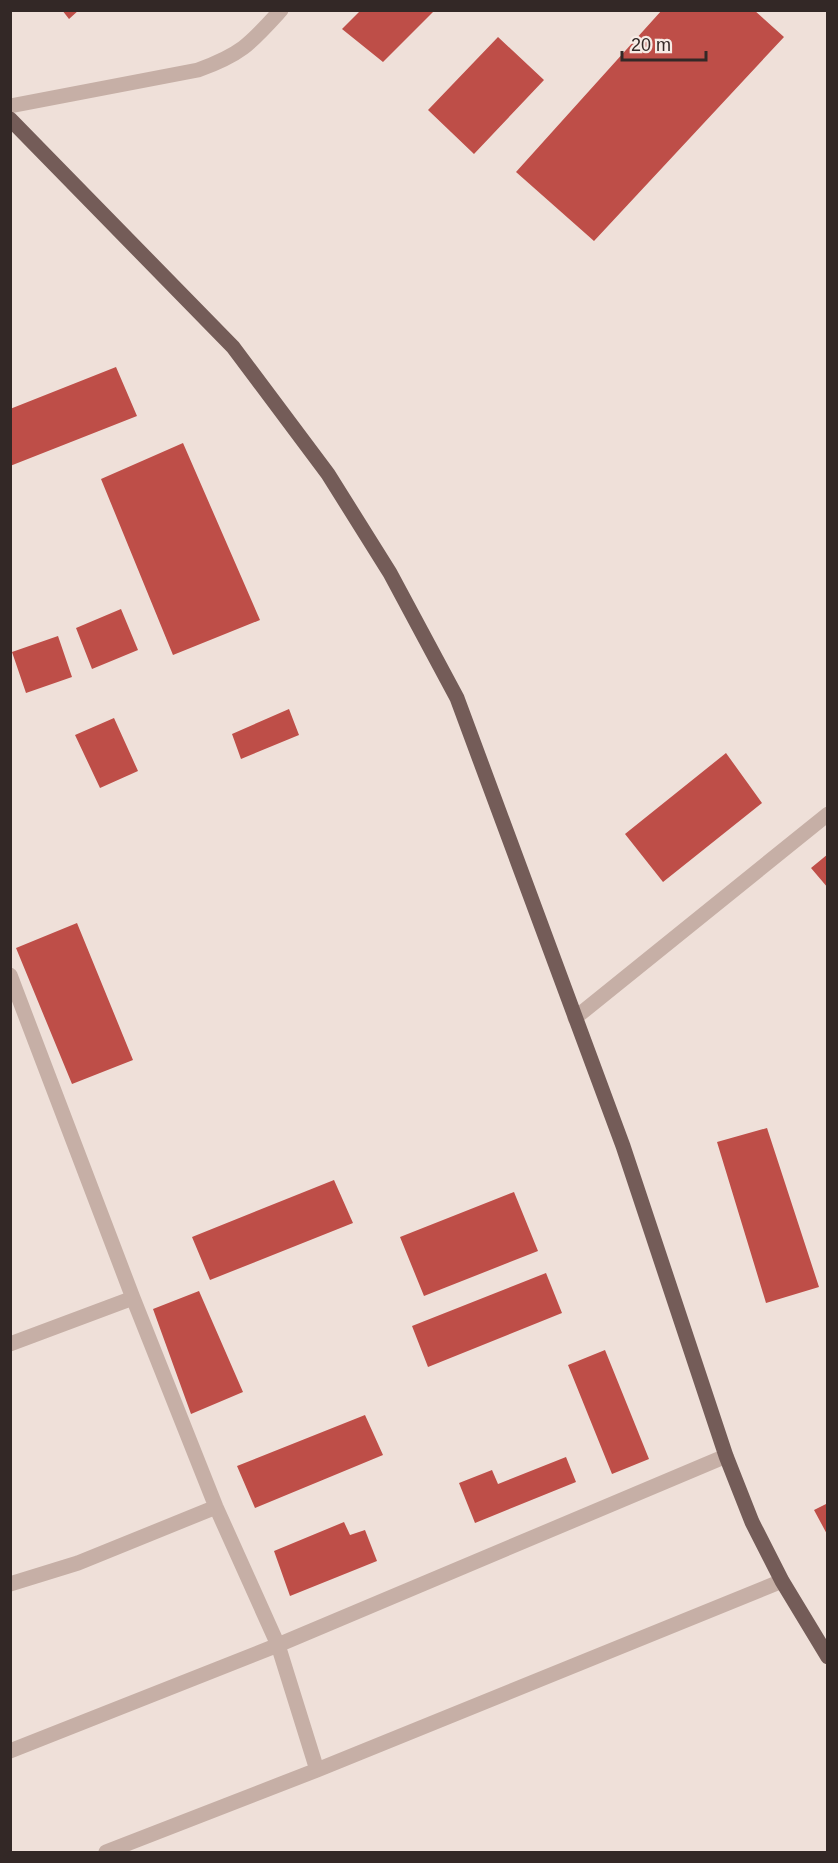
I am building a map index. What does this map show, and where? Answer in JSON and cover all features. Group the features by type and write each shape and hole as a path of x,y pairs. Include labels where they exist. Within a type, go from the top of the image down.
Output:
{"main road":[{"path":"10,120 233,347 334,483 390,573 457,698 623,1146 726,1456 752,1522 782,1581 828,1657"}],"street":[{"path":"10,106 198,70 226,60 245,49 281,10"},
{"path":"575,1018 828,814"},
{"path":"10,975 133,1298 216,1507 278,1645 317,1770"},
{"path":"10,1344 133,1298"},
{"path":"10,1751 278,1645 726,1456"},
{"path":"10,1584 78,1563 216,1507"},
{"path":"106,1852 317,1770 782,1581"}],"building":[{"path":"62,10 79,10 69,19"},
{"path":"361,10 435,10 383,62 342,29"},
{"path":"662,10 754,10 784,37 594,241 516,172"},
{"path":"498,37 544,80 474,154 428,110"},
{"path":"116,367 137,416 10,466 10,409"},
{"path":"183,443 260,620 173,655 101,479"},
{"path":"121,609 138,650 92,669 76,628"},
{"path":"58,636 72,677 26,693 12,652"},
{"path":"289,709 299,735 241,759 232,734"},
{"path":"114,718 138,771 100,788 75,735"},
{"path":"726,753 762,803 663,882 625,834"},
{"path":"828,854 828,888 811,868"},
{"path":"77,923 133,1060 72,1084 16,948"},
{"path":"767,1128 819,1287 766,1303 717,1142"},
{"path":"334,1180 353,1223 210,1280 192,1237"},
{"path":"514,1192 538,1251 424,1296 400,1237"},
{"path":"546,1273 562,1313 428,1367 412,1326"},
{"path":"199,1291 243,1392 191,1414 153,1309"},
{"path":"605,1350 649,1459 612,1474 568,1365"},
{"path":"365,1415 383,1455 255,1508 237,1466"},
{"path":"566,1457 576,1482 475,1523 459,1483 492,1470 498,1484"},
{"path":"828,1503 828,1536 814,1510"},
{"path":"344,1522 350,1535 365,1530 377,1561 290,1596 274,1551"}]}
